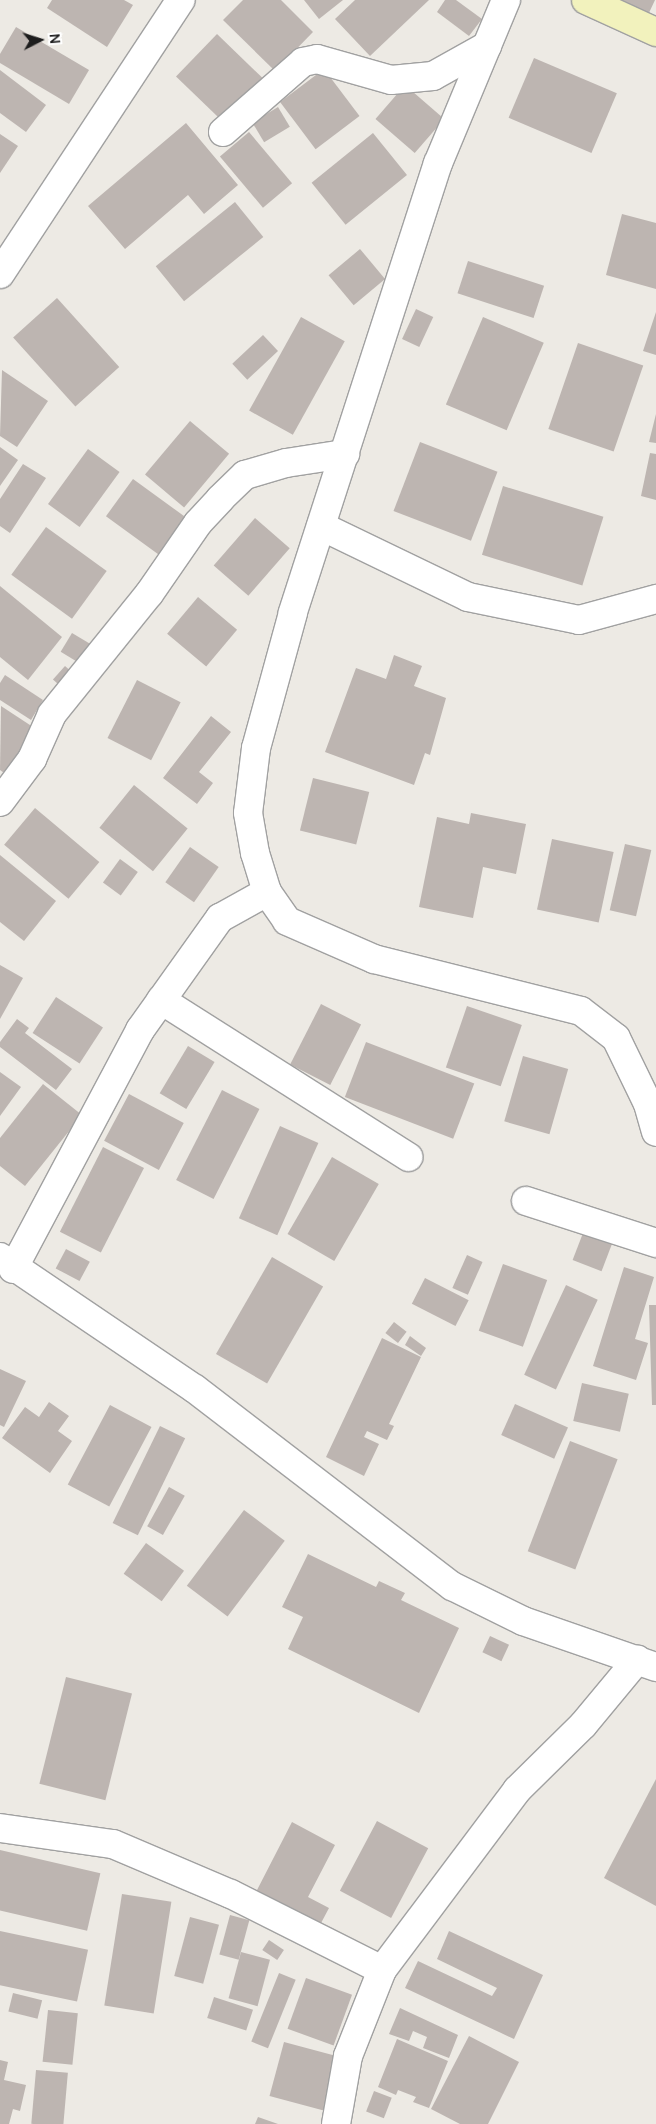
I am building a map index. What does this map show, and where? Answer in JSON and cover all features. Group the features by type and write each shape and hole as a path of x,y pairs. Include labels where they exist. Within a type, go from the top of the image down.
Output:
{"street":[{"path":"0,274 182,0"},
{"path":"506,0 438,163 321,526 256,748 248,813 255,854 267,892 287,921 374,959 581,1011 616,1038 648,1104 656,1132"},
{"path":"586,0 656,32"},
{"path":"224,132 303,62 317,59 391,80 433,76 487,46"},
{"path":"0,802 32,759 52,714 149,594 198,524 220,499 245,475 286,464 345,454"},
{"path":"321,526 468,597 579,620 656,599"},
{"path":"267,892 220,918 161,1000 140,1030 6,1263 195,1390 452,1586 523,1621 646,1663 517,1790 382,1970 348,2056 336,2124"},
{"path":"161,1000 408,1157"},
{"path":"526,1200 656,1243"},
{"path":"0,1828 113,1844 231,1894 382,1970"}],"building":[{"path":"52,0 124,0 133,5 107,47 47,8"},
{"path":"243,0 281,0 313,32 275,71 223,20"},
{"path":"304,0 343,0 319,19"},
{"path":"355,0 429,0 370,56 335,19"},
{"path":"445,0 456,0 482,19 469,36 437,12"},
{"path":"615,0 655,0 648,15"},
{"path":"16,27 89,70 69,104 0,63 0,54"},
{"path":"217,34 264,80 223,122 176,76"},
{"path":"534,58 617,93 591,153 509,118"},
{"path":"324,69 360,116 316,149 280,102"},
{"path":"0,70 46,105 26,132 0,113"},
{"path":"405,85 444,119 415,153 375,119"},
{"path":"278,107 290,127 264,142 252,122"},
{"path":"186,123 238,185 204,214 188,195 125,249 88,206"},
{"path":"249,132 292,183 263,208 220,156"},
{"path":"373,133 407,175 346,225 312,183"},
{"path":"0,134 18,146 0,173"},
{"path":"235,202 263,237 184,301 156,266"},
{"path":"622,214 656,223 656,289 606,275"},
{"path":"360,249 385,279 354,305 329,275"},
{"path":"468,261 544,286 534,318 457,293"},
{"path":"57,298 119,367 75,407 13,337"},
{"path":"416,309 433,317 419,347 402,339"},
{"path":"656,312 656,355 643,351"},
{"path":"301,317 345,341 293,435 249,411"},
{"path":"483,317 544,343 507,430 446,404"},
{"path":"263,335 278,351 247,380 232,364"},
{"path":"578,343 643,365 614,452 548,429"},
{"path":"2,370 48,401 17,447 0,436"},
{"path":"656,414 656,443 649,442"},
{"path":"190,421 229,454 184,507 145,475"},
{"path":"420,442 497,472 471,541 393,511"},
{"path":"0,447 18,460 0,486"},
{"path":"88,449 120,472 80,527 48,504"},
{"path":"650,453 656,454 656,500 641,496"},
{"path":"23,464 46,478 10,533 0,526 0,499"},
{"path":"133,479 190,521 163,558 106,516"},
{"path":"503,486 603,517 582,586 482,555"},
{"path":"255,518 290,548 248,596 214,566"},
{"path":"46,527 107,571 72,619 11,575"},
{"path":"0,586 62,637 28,680 0,657"},
{"path":"198,597 237,630 206,667 167,634"},
{"path":"72,633 92,645 80,664 61,652"},
{"path":"394,655 422,666 414,686 446,698 430,755 425,753 414,785 325,752 356,668 386,679"},
{"path":"65,666 74,674 62,687 53,679"},
{"path":"5,675 43,700 31,720 0,700 0,683"},
{"path":"137,680 181,702 151,760 107,738"},
{"path":"1,706 36,729 7,775 0,770"},
{"path":"211,716 231,732 199,772 213,783 197,804 163,778"},
{"path":"313,778 369,792 356,844 300,830"},
{"path":"134,785 188,828 153,871 99,828"},
{"path":"35,808 99,862 68,899 4,845"},
{"path":"471,813 526,824 516,874 483,867 473,918 419,907 437,817 469,824"},
{"path":"552,839 614,852 599,923 537,909"},
{"path":"625,844 651,850 636,916 610,910"},
{"path":"190,847 219,867 194,902 165,882"},
{"path":"0,855 56,901 24,941 0,922"},
{"path":"120,859 138,872 121,895 103,882"},
{"path":"0,965 23,978 0,1019"},
{"path":"56,997 103,1027 80,1064 33,1033"},
{"path":"321,1004 361,1024 330,1085 290,1065"},
{"path":"467,1006 522,1025 501,1086 446,1067"},
{"path":"17,1019 29,1028 25,1033 72,1069 56,1090 0,1047 0,1042"},
{"path":"366,1042 474,1084 453,1139 345,1097"},
{"path":"188,1046 215,1062 186,1109 160,1093"},
{"path":"523,1056 568,1069 549,1134 504,1121"},
{"path":"0,1072 21,1087 0,1116"},
{"path":"43,1084 82,1115 25,1186 0,1166 0,1138"},
{"path":"222,1090 259,1109 214,1199 176,1180"},
{"path":"129,1094 184,1123 159,1170 104,1141"},
{"path":"280,1126 318,1143 277,1235 239,1218"},
{"path":"103,1147 144,1168 101,1253 60,1232"},
{"path":"332,1157 379,1184 334,1261 288,1234"},
{"path":"583,1233 612,1244 602,1271 573,1260"},
{"path":"66,1249 90,1262 80,1281 56,1268"},
{"path":"467,1255 483,1262 468,1295 452,1288"},
{"path":"272,1257 323,1286 267,1383 216,1354"},
{"path":"503,1264 547,1280 523,1347 479,1331"},
{"path":"624,1267 654,1277 635,1339 648,1343 636,1380 593,1366"},
{"path":"425,1278 469,1300 455,1326 412,1304"},
{"path":"566,1285 598,1300 556,1390 524,1375"},
{"path":"649,1305 656,1305 656,1405 652,1405"},
{"path":"394,1322 407,1332 398,1343 385,1333"},
{"path":"410,1336 426,1348 421,1356 405,1345"},
{"path":"382,1338 421,1357 389,1424 394,1426 387,1440 367,1431 364,1437 379,1444 364,1476 326,1457"},
{"path":"0,1369 26,1381 4,1427 0,1425"},
{"path":"582,1383 629,1394 620,1432 573,1421"},
{"path":"49,1402 69,1416 58,1431 72,1441 50,1473 2,1438 25,1407 39,1417"},
{"path":"515,1404 568,1428 554,1459 501,1435"},
{"path":"110,1405 151,1427 109,1507 68,1484"},
{"path":"160,1426 185,1438 138,1535 113,1523"},
{"path":"570,1441 618,1459 575,1569 528,1551"},
{"path":"169,1487 185,1496 163,1535 147,1526"},
{"path":"244,1510 285,1541 228,1617 187,1586"},
{"path":"146,1543 184,1571 162,1601 124,1574"},
{"path":"308,1554 376,1587 379,1581 405,1593 401,1600 459,1628 419,1713 288,1649 303,1617 282,1607"},
{"path":"490,1636 509,1645 501,1661 482,1652"},
{"path":"66,1677 132,1693 105,1800 39,1784"},
{"path":"656,1779 656,1906 604,1878"},
{"path":"377,1821 428,1848 391,1918 340,1891"},
{"path":"292,1822 335,1845 308,1897 329,1908 320,1925 256,1892"},
{"path":"0,1850 100,1873 87,1931 0,1911"},
{"path":"122,1894 171,1902 154,2013 104,2006"},
{"path":"230,1915 249,1920 239,1960 219,1955"},
{"path":"190,1917 219,1925 203,1984 174,1976"},
{"path":"0,1931 88,1950 77,2002 0,1985"},
{"path":"449,1931 543,1975 514,2039 405,1988 418,1961 492,1996 497,1988 437,1959"},
{"path":"269,1940 284,1950 277,1960 262,1950"},
{"path":"241,1952 270,1960 258,2006 229,1998"},
{"path":"279,1973 296,1980 268,2048 251,2042"},
{"path":"306,1978 352,1995 334,2046 288,2029"},
{"path":"13,1993 42,2000 38,2019 8,2011"},
{"path":"214,1997 253,2010 246,2031 207,2018"},
{"path":"400,2008 458,2035 449,2058 423,2048 427,2037 413,2031 409,2041 389,2034"},
{"path":"48,2010 78,2013 72,2065 43,2062"},
{"path":"469,2036 519,2062 488,2124 460,2124 431,2109"},
{"path":"397,2039 448,2061 429,2108 413,2102 416,2097 398,2090 396,2095 378,2087"},
{"path":"284,2042 339,2057 325,2111 270,2096"},
{"path":"0,2060 8,2062 4,2080 26,2085 20,2111 13,2109 9,2124 0,2124"},
{"path":"36,2070 68,2073 63,2124 31,2124"},
{"path":"374,2091 392,2098 384,2118 366,2112"},
{"path":"258,2117 278,2124 255,2124"}]}
